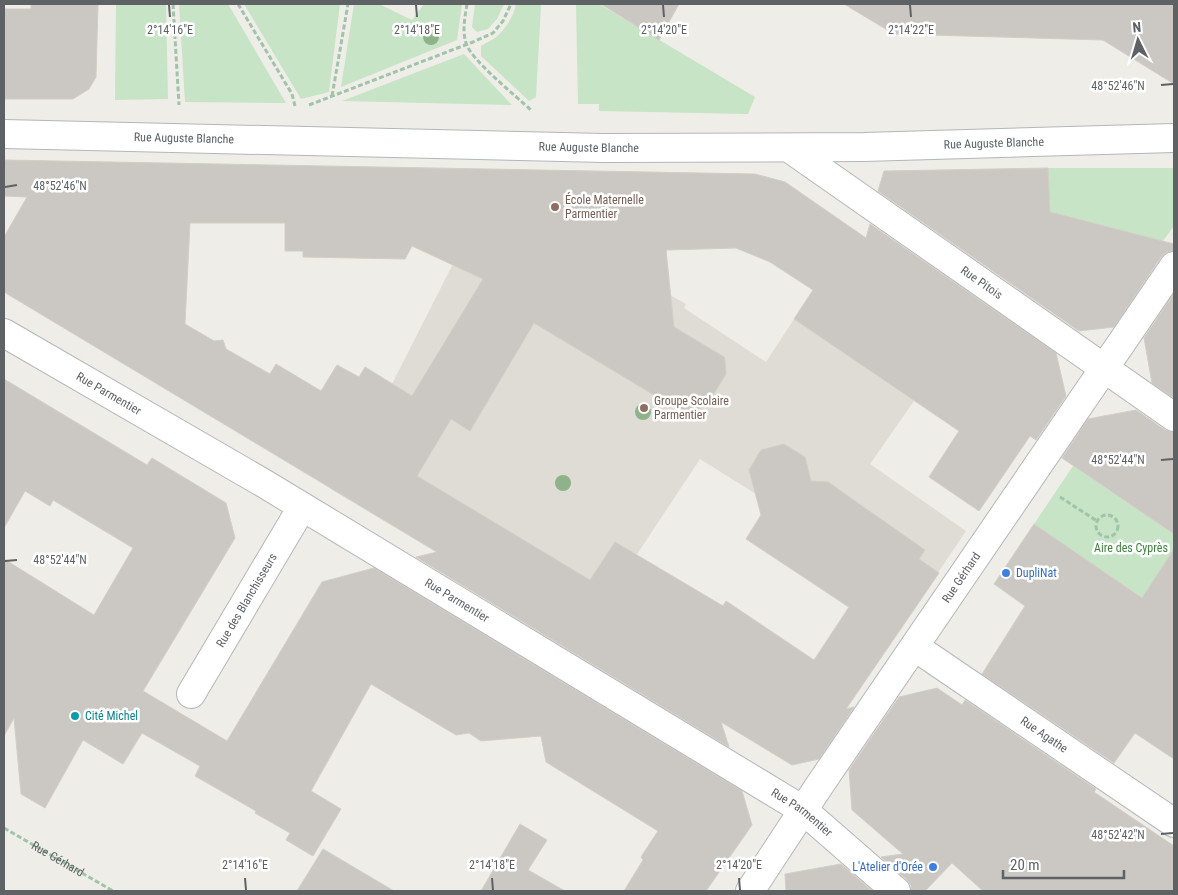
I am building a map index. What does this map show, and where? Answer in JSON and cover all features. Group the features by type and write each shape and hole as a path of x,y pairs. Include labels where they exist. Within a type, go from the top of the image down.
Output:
{"street":[{"name":"Rue Auguste Blanche","path":"4,134 586,148 864,147 1174,138"},
{"name":"Rue Pitois","path":"789,148 1174,417"},
{"name":"Rue Gérhard","path":"750,891 803,810 1174,266"},
{"name":"Rue Parmentier","path":"4,333 256,479 803,810 896,891"},
{"name":"Rue des Blanchisseurs","path":"191,694 302,507"},
{"name":"Rue Agathe","path":"915,647 1174,824"}],"path":[{"path":"173,4 179,108"},
{"path":"238,4 292,94 296,110"},
{"path":"332,96 348,4"},
{"path":"467,4 463,28 466,45 476,59 535,114"},
{"path":"305,106 493,33 503,21 511,4"},
{"path":"1030,477 1097,521"},
{"path":"1110,515 1116,519 1118,530 1112,536 1105,538 1097,531 1097,521 1099,517 1110,515"},
{"name":"Rue Gérhard","path":"4,828 113,891"}],"shaded area":[{"name":"Groupe Scolaire Parmentier","path":"499,169 659,172 670,295 686,304 684,308 766,362 794,319 914,401 870,464 966,531 894,638 746,539 769,502 700,459 581,639 331,489 392,384"}],"green space":[{"path":"116,4 166,4 168,99 115,100"},
{"path":"179,4 228,4 286,103 185,102"},
{"path":"244,4 340,4 329,92 301,99"},
{"path":"354,4 379,4 412,20 424,4 462,4 457,40 341,87"},
{"path":"475,4 504,4 497,19 488,29 477,32 472,27"},
{"path":"516,4 541,5 536,97 529,101 481,56 481,46 495,38 502,31 511,18"},
{"path":"576,4 599,4 755,97 748,114 599,111 599,104 578,104"},
{"path":"464,54 512,105 342,101"},
{"path":"1048,168 1174,168 1174,226 1163,241 1050,212"},
{"name":"Aire des Cyprès","path":"1073,466 1174,534 1174,549 1142,598 1034,524"}],"building":[{"path":"31,4 98,4 96,77 89,89 73,99 4,99 4,9 31,9"},
{"path":"601,4 679,4 659,40"},
{"path":"844,4 1174,4 1174,84 1103,40 894,34"},
{"path":"4,160 755,174 785,182 866,238 870,224 1056,353 1066,396 1036,440 1030,436 979,511 929,477 959,431 794,319 813,290 770,262 736,248 666,250 674,327 724,357 725,361 726,374 710,400 696,412 684,413 534,323 470,431 451,419 417,476 590,580 615,542 723,606 726,601 814,660 849,607 746,539 761,515 749,470 761,450 784,444 805,457 811,481 828,482 925,550 919,559 939,573 846,709 854,707 819,759 792,765 721,722 729,747 416,557 437,552 4,292 4,237 27,197 4,196","holes":["190,223 285,223 285,251 303,251 303,257 405,259 412,246 483,279 412,396 365,367 359,377 337,365 321,391 276,364 270,374 226,349 223,340 214,341 185,324"]},
{"path":"1048,168 1050,212 1174,244 1174,251 1167,252 1161,257 1114,327 1079,331 878,191 884,171"},
{"path":"1174,293 1174,398 1152,383 1144,338"},
{"path":"4,379 147,465 152,458 226,503 235,538 143,691 227,741 322,582 374,568 742,791 752,825 706,891 624,891 643,860 641,857 658,831 546,762 541,736 481,741 469,733 456,735 371,684 311,791 341,809 313,856 286,840 290,833 195,776 200,766 142,733 123,764 83,740 45,808 21,794 14,718 4,736 4,559 94,615 133,548 53,500 50,506 25,491 4,528"},
{"path":"1136,410 1165,430 1174,432 1174,534 1062,458 1088,419"},
{"path":"1034,524 1142,598 1174,549 1174,759 1135,733 1114,763 982,674 1025,606 994,584"},
{"path":"937,688 962,705 965,700 1096,789 1094,792 1174,846 1174,891 983,891 952,863 925,891 911,891 911,885 906,879 881,857 903,854 852,810 849,770 899,697"},
{"path":"520,824 547,840 528,870 565,891 481,891"},
{"path":"323,849 394,891 297,891"},
{"path":"841,864 872,891 786,891 785,874"}],"place":[{"name":"École Maternelle Parmentier","path":"555,207"},
{"name":"Groupe Scolaire Parmentier","path":"644,408"},
{"name":"DupliNat","path":"1006,573"},
{"name":"Cité Michel","path":"75,716"},
{"name":"L'Atelier d'Orée","path":"933,867"}]}
